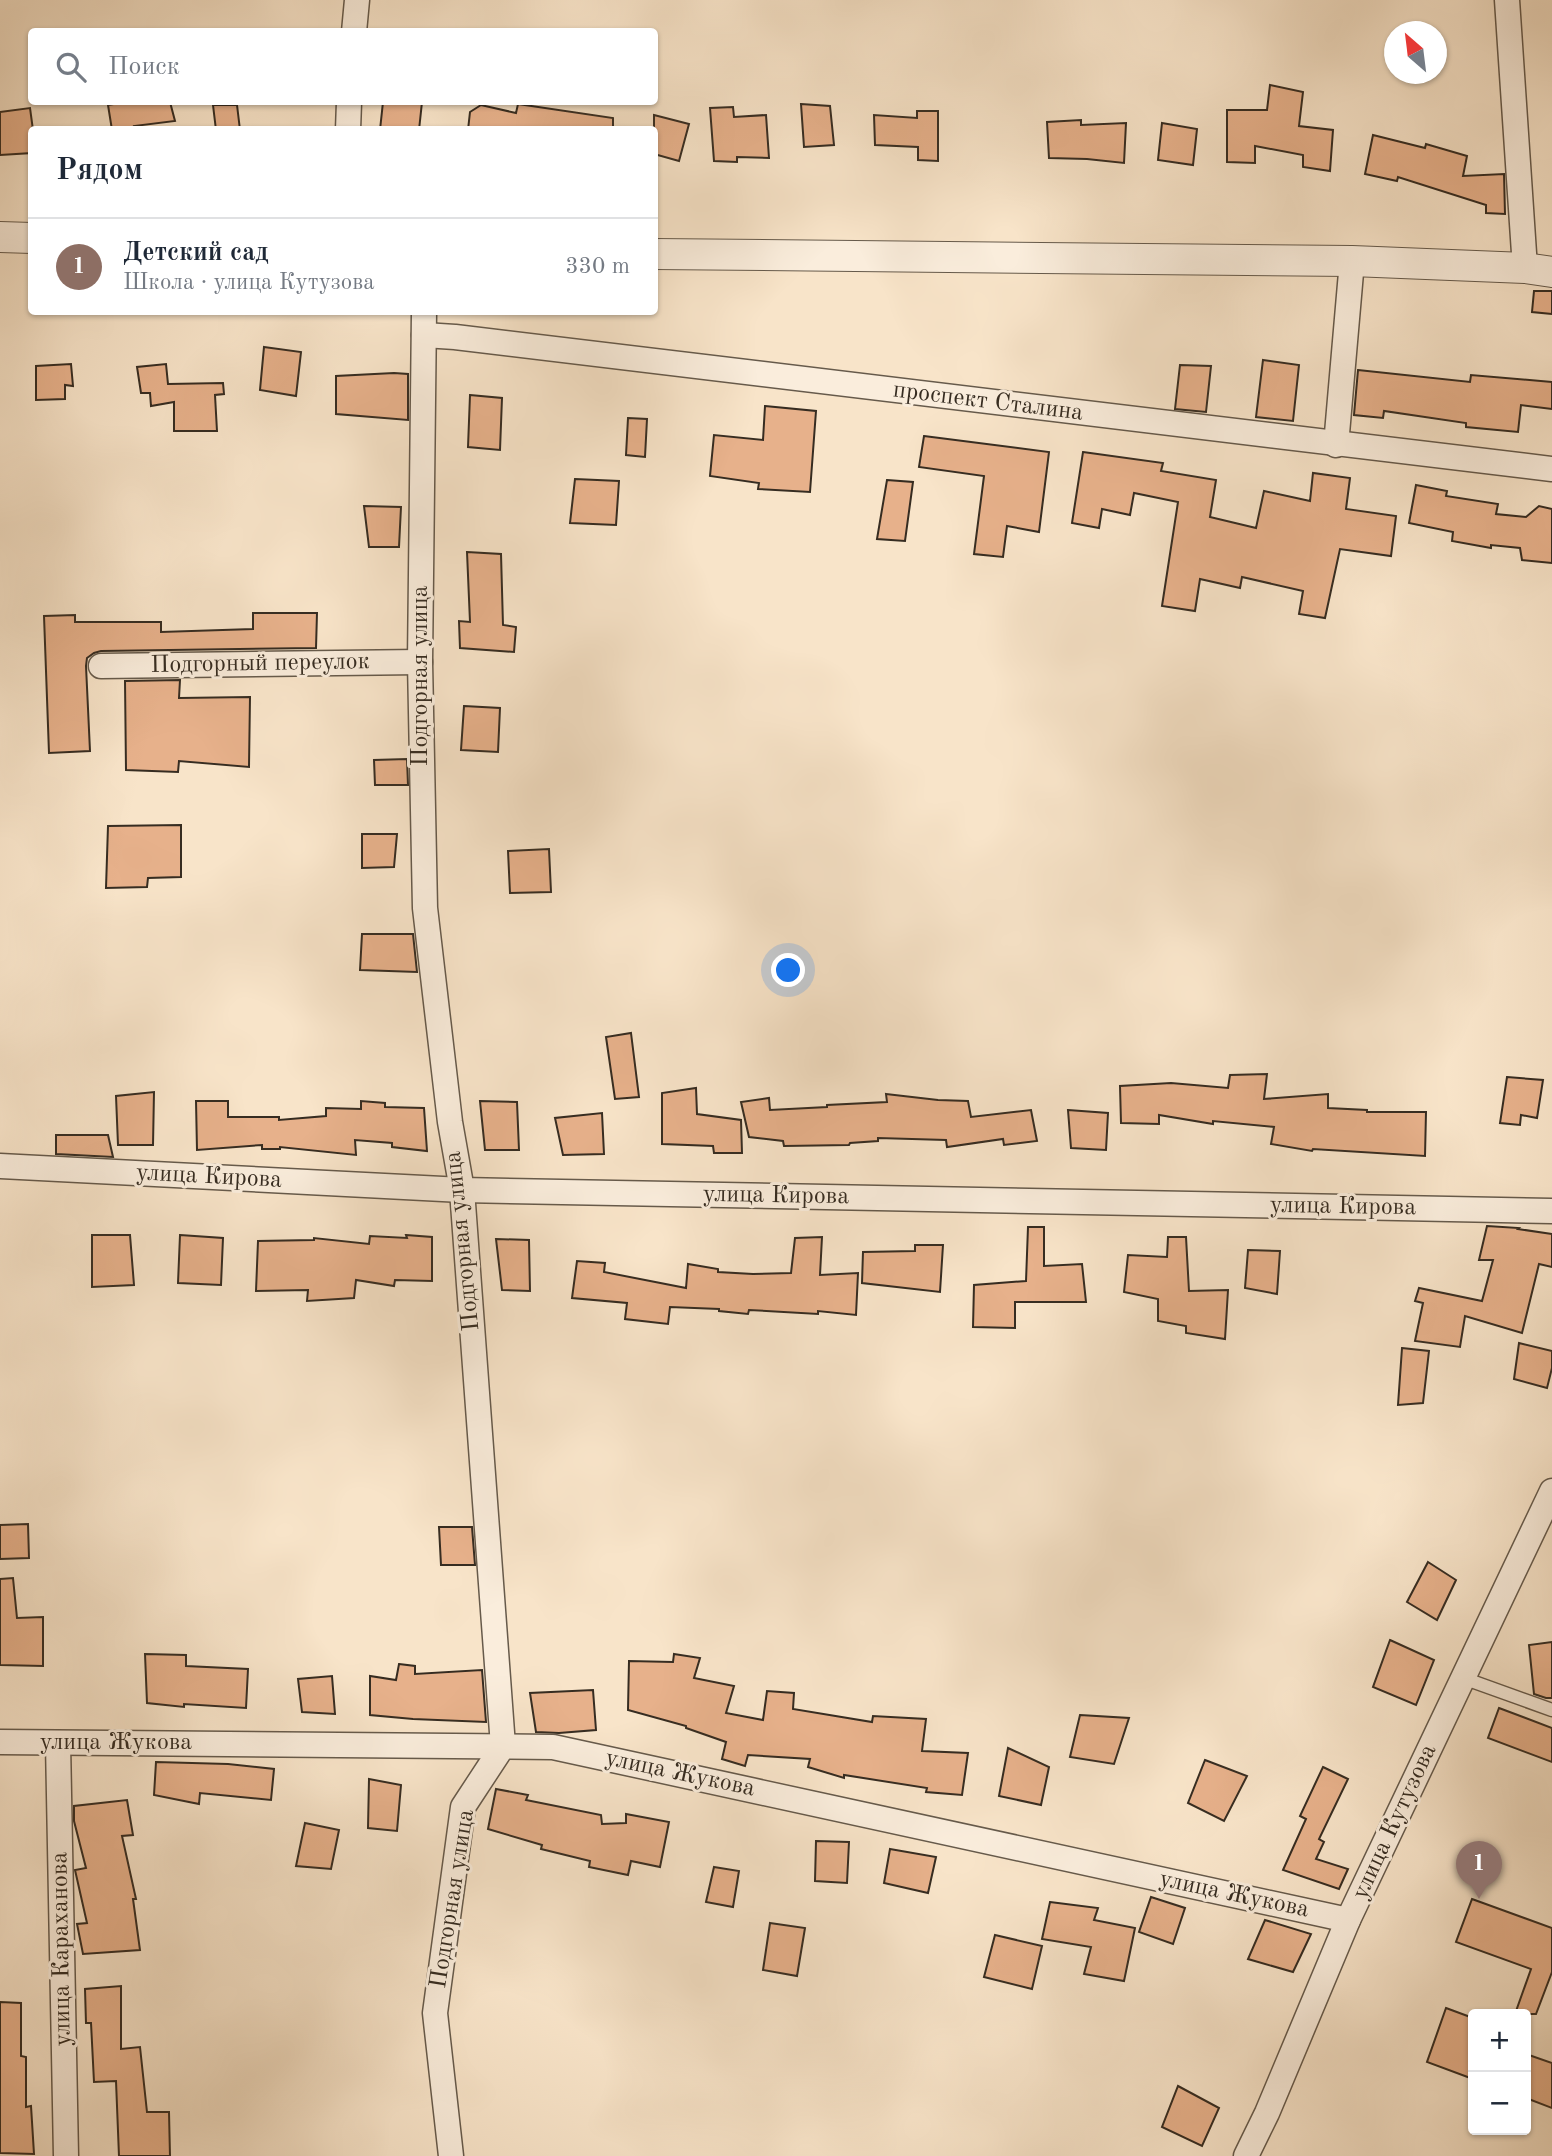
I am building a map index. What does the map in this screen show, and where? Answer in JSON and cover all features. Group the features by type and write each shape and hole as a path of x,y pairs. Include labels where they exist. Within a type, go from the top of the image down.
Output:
{"street":[{"path":"354,28 357,0"},
{"path":"658,254 1352,261 1538,270 1507,0"},
{"path":"348,126 349,105"},
{"path":"0,237 28,238"},
{"path":"1336,444 1352,261"},
{"name":"проспект Сталина","path":"424,323 455,337 1552,469"},
{"name":"Подгорная улица","path":"424,323 420,662 425,908 450,1122 462,1190 503,1746 463,1807 435,2013 451,2156"},
{"name":"Подгорный переулок","path":"101,666 420,662"},
{"name":"улица Кирова","path":"0,1167 462,1190 1552,1210"},
{"name":"улица Кутузова","path":"1246,2156 1267,2113 1348,1920 1552,1492"},
{"name":"улица Жукова","path":"0,1742 553,1746 1348,1920"},
{"name":"улица Караханова","path":"58,1743 66,2156"}],"lane":[{"path":"1463,1678 1552,1710"}],"building":[{"path":"1270,85 1303,92 1299,126 1333,130 1330,171 1303,167 1303,155 1255,146 1255,163 1227,162 1227,110 1267,110"},
{"path":"801,104 830,106 834,145 804,147"},
{"path":"108,105 171,105 175,121 134,126 111,126"},
{"path":"213,105 237,105 240,126 216,126"},
{"path":"383,105 422,105 419,126 380,126"},
{"path":"481,105 516,113 518,105 525,105 613,118 613,126 468,126 470,112"},
{"path":"733,107 734,117 766,115 769,158 737,157 737,162 714,161 710,108"},
{"path":"30,108 32,126 28,126 28,153 0,155 0,112"},
{"path":"917,111 938,111 938,161 918,160 918,147 875,145 874,115 917,118"},
{"path":"654,115 689,124 679,161 658,155 658,126 654,126"},
{"path":"1081,120 1081,125 1126,123 1124,163 1049,158 1047,122"},
{"path":"1162,123 1197,129 1193,165 1158,160"},
{"path":"1373,135 1425,148 1426,144 1467,156 1463,176 1504,174 1505,214 1486,213 1486,205 1398,177 1397,181 1365,174"},
{"path":"1534,291 1552,291 1552,314 1532,312"},
{"path":"264,347 301,352 296,396 260,390"},
{"path":"1263,360 1299,365 1293,421 1256,417"},
{"path":"71,364 73,386 65,385 65,399 36,400 36,366"},
{"path":"166,364 168,384 223,383 224,394 215,395 217,431 174,431 174,402 151,406 150,393 141,393 137,367"},
{"path":"1180,365 1211,366 1206,412 1175,409"},
{"path":"1358,370 1470,382 1471,375 1552,382 1552,409 1521,405 1518,432 1466,427 1466,423 1384,411 1383,418 1354,415"},
{"path":"408,374 408,420 336,414 336,376"},
{"path":"470,395 502,398 500,450 468,447"},
{"path":"765,406 816,411 810,492 758,489 759,483 710,476 714,435 763,440"},
{"path":"628,418 647,419 645,457 626,455"},
{"path":"924,436 1049,452 1039,532 1007,526 1003,557 974,554 984,476 919,467"},
{"path":"1083,452 1163,463 1161,471 1216,480 1210,517 1256,528 1264,491 1310,501 1313,473 1350,478 1346,509 1396,516 1391,556 1340,549 1325,618 1299,614 1303,591 1242,577 1240,588 1200,579 1195,611 1162,606 1178,502 1134,493 1130,515 1102,509 1099,528 1072,523"},
{"path":"575,479 619,481 616,525 570,523"},
{"path":"887,480 913,482 905,541 877,539"},
{"path":"1416,485 1447,491 1446,496 1498,504 1496,514 1526,517 1539,506 1552,509 1552,563 1522,560 1520,548 1491,545 1491,548 1452,541 1453,532 1409,523"},
{"path":"364,506 401,507 399,547 369,547"},
{"path":"467,552 501,554 503,625 516,627 514,652 460,648 459,621 470,622"},
{"path":"253,613 317,613 316,648 94,653 87,658 86,666 90,751 49,753 44,616 75,615 75,622 161,622 161,632 253,629"},
{"path":"180,680 179,698 250,697 249,767 179,761 178,772 126,770 125,681"},
{"path":"464,706 500,708 498,752 461,750"},
{"path":"407,759 408,785 375,785 374,760"},
{"path":"181,825 181,877 148,878 147,887 106,888 108,826"},
{"path":"362,834 397,834 394,867 362,868"},
{"path":"549,849 551,892 510,893 508,851"},
{"path":"362,934 413,934 417,972 360,970"},
{"path":"631,1033 639,1097 615,1099 606,1037"},
{"path":"1267,1074 1264,1099 1328,1094 1328,1108 1367,1112 1426,1112 1425,1156 1312,1151 1271,1144 1274,1127 1213,1121 1213,1124 1159,1115 1159,1124 1121,1123 1120,1086 1171,1083 1228,1088 1230,1075"},
{"path":"1507,1077 1543,1080 1537,1118 1521,1115 1520,1125 1500,1123"},
{"path":"696,1088 697,1114 741,1120 742,1153 714,1153 713,1146 662,1144 662,1093"},
{"path":"154,1092 153,1145 118,1145 116,1096"},
{"path":"886,1094 968,1101 971,1117 1031,1110 1037,1141 1004,1145 1003,1139 947,1147 946,1140 878,1138 878,1141 849,1145 784,1146 783,1141 749,1137 741,1102 769,1098 770,1110 827,1107 887,1102"},
{"path":"196,1101 228,1101 228,1117 279,1117 279,1120 326,1116 326,1108 361,1109 361,1101 385,1103 385,1107 424,1108 427,1151 392,1147 392,1143 355,1140 356,1155 280,1147 262,1149 262,1145 197,1150"},
{"path":"480,1101 517,1102 519,1150 485,1150"},
{"path":"1068,1110 1108,1113 1106,1150 1071,1148"},
{"path":"602,1113 604,1154 563,1155 555,1118"},
{"path":"56,1135 108,1135 113,1157 56,1154"},
{"path":"1487,1226 1552,1234 1552,1267 1539,1264 1522,1333 1465,1316 1460,1347 1415,1341 1423,1303 1415,1301 1419,1288 1482,1301 1493,1260 1479,1260"},
{"path":"1028,1227 1044,1227 1044,1266 1082,1264 1086,1302 1015,1302 1015,1328 973,1327 974,1285 1026,1281"},
{"path":"92,1235 130,1235 134,1285 92,1287"},
{"path":"180,1235 223,1238 221,1285 178,1283"},
{"path":"406,1235 432,1237 432,1281 395,1280 394,1286 356,1280 354,1298 307,1301 308,1290 256,1291 258,1241 314,1238 369,1244 370,1236 407,1238"},
{"path":"822,1237 820,1275 858,1273 856,1315 818,1311 818,1314 749,1310 748,1314 719,1309 670,1307 668,1324 625,1319 627,1303 572,1298 577,1261 605,1263 604,1272 686,1288 688,1264 718,1269 718,1272 791,1273 795,1238"},
{"path":"1168,1237 1186,1237 1189,1291 1228,1290 1225,1339 1186,1333 1186,1326 1158,1321 1158,1299 1124,1292 1128,1255 1167,1257"},
{"path":"496,1239 529,1240 530,1291 502,1290"},
{"path":"915,1245 943,1245 940,1292 862,1283 863,1252 915,1251"},
{"path":"1248,1250 1280,1251 1277,1294 1245,1288"},
{"path":"1519,1343 1552,1351 1552,1368 1547,1388 1514,1379"},
{"path":"1402,1348 1429,1351 1423,1403 1398,1405"},
{"path":"28,1524 29,1558 0,1559 0,1525"},
{"path":"439,1527 472,1527 475,1565 441,1565"},
{"path":"1428,1562 1456,1580 1437,1620 1407,1602"},
{"path":"13,1578 17,1618 43,1617 43,1666 0,1665 0,1579"},
{"path":"1390,1640 1434,1660 1416,1705 1373,1687"},
{"path":"1552,1642 1552,1698 1546,1698 1534,1694 1529,1645"},
{"path":"145,1654 186,1655 186,1666 248,1669 246,1708 184,1704 184,1707 147,1703"},
{"path":"674,1654 700,1658 694,1678 734,1686 726,1713 763,1720 767,1691 794,1693 793,1709 872,1722 873,1716 926,1719 922,1751 968,1753 962,1795 926,1792 927,1788 844,1775 844,1778 808,1767 810,1759 748,1755 745,1766 722,1759 726,1742 686,1726 628,1710 629,1661 673,1662"},
{"path":"399,1664 415,1666 415,1674 482,1670 486,1722 370,1715 370,1676 396,1680"},
{"path":"332,1676 335,1714 302,1712 298,1679"},
{"path":"593,1690 596,1730 536,1732 530,1693"},
{"path":"1499,1708 1552,1728 1552,1762 1488,1738"},
{"path":"1080,1715 1129,1718 1114,1764 1070,1757"},
{"path":"1008,1748 1049,1767 1041,1805 999,1796"},
{"path":"1205,1760 1247,1776 1224,1821 1188,1803"},
{"path":"156,1762 228,1764 274,1769 271,1800 200,1793 199,1804 154,1795"},
{"path":"1323,1767 1348,1779 1319,1839 1324,1842 1316,1859 1348,1869 1339,1889 1283,1870 1306,1819 1300,1816"},
{"path":"369,1779 401,1785 397,1831 368,1828"},
{"path":"496,1789 528,1795 526,1800 601,1815 602,1824 626,1823 626,1814 669,1822 660,1867 631,1861 628,1875 589,1867 590,1861 541,1849 542,1845 488,1829"},
{"path":"127,1800 133,1835 122,1836 136,1899 133,1899 140,1950 83,1954 77,1924 87,1923 75,1870 86,1868 74,1821 74,1806"},
{"path":"305,1823 339,1830 331,1869 296,1866"},
{"path":"816,1841 849,1842 847,1883 815,1881"},
{"path":"890,1849 936,1857 928,1893 884,1883"},
{"path":"714,1867 739,1871 733,1907 706,1902"},
{"path":"1151,1897 1185,1908 1173,1944 1139,1932"},
{"path":"1472,1899 1552,1928 1552,1972 1536,2014 1531,2014 1531,2009 1517,2009 1531,1969 1456,1942"},
{"path":"1050,1902 1098,1908 1094,1920 1135,1928 1124,1981 1084,1974 1091,1947 1042,1939"},
{"path":"1265,1920 1311,1934 1293,1972 1248,1959"},
{"path":"770,1923 805,1928 797,1976 763,1970"},
{"path":"995,1935 1042,1946 1032,1989 984,1977"},
{"path":"121,1986 121,2049 140,2047 147,2112 169,2112 170,2156 119,2156 116,2081 94,2082 91,2023 86,2023 85,1989"},
{"path":"0,2002 21,2003 21,2056 26,2057 26,2107 31,2106 34,2154 0,2153"},
{"path":"1446,2008 1468,2016 1468,2077 1427,2062"},
{"path":"1531,2056 1552,2063 1552,2108 1531,2100"},
{"path":"1178,2086 1219,2108 1202,2146 1162,2127"}],"place":[{"name":"Детский сад","path":"1479,1899"}]}
